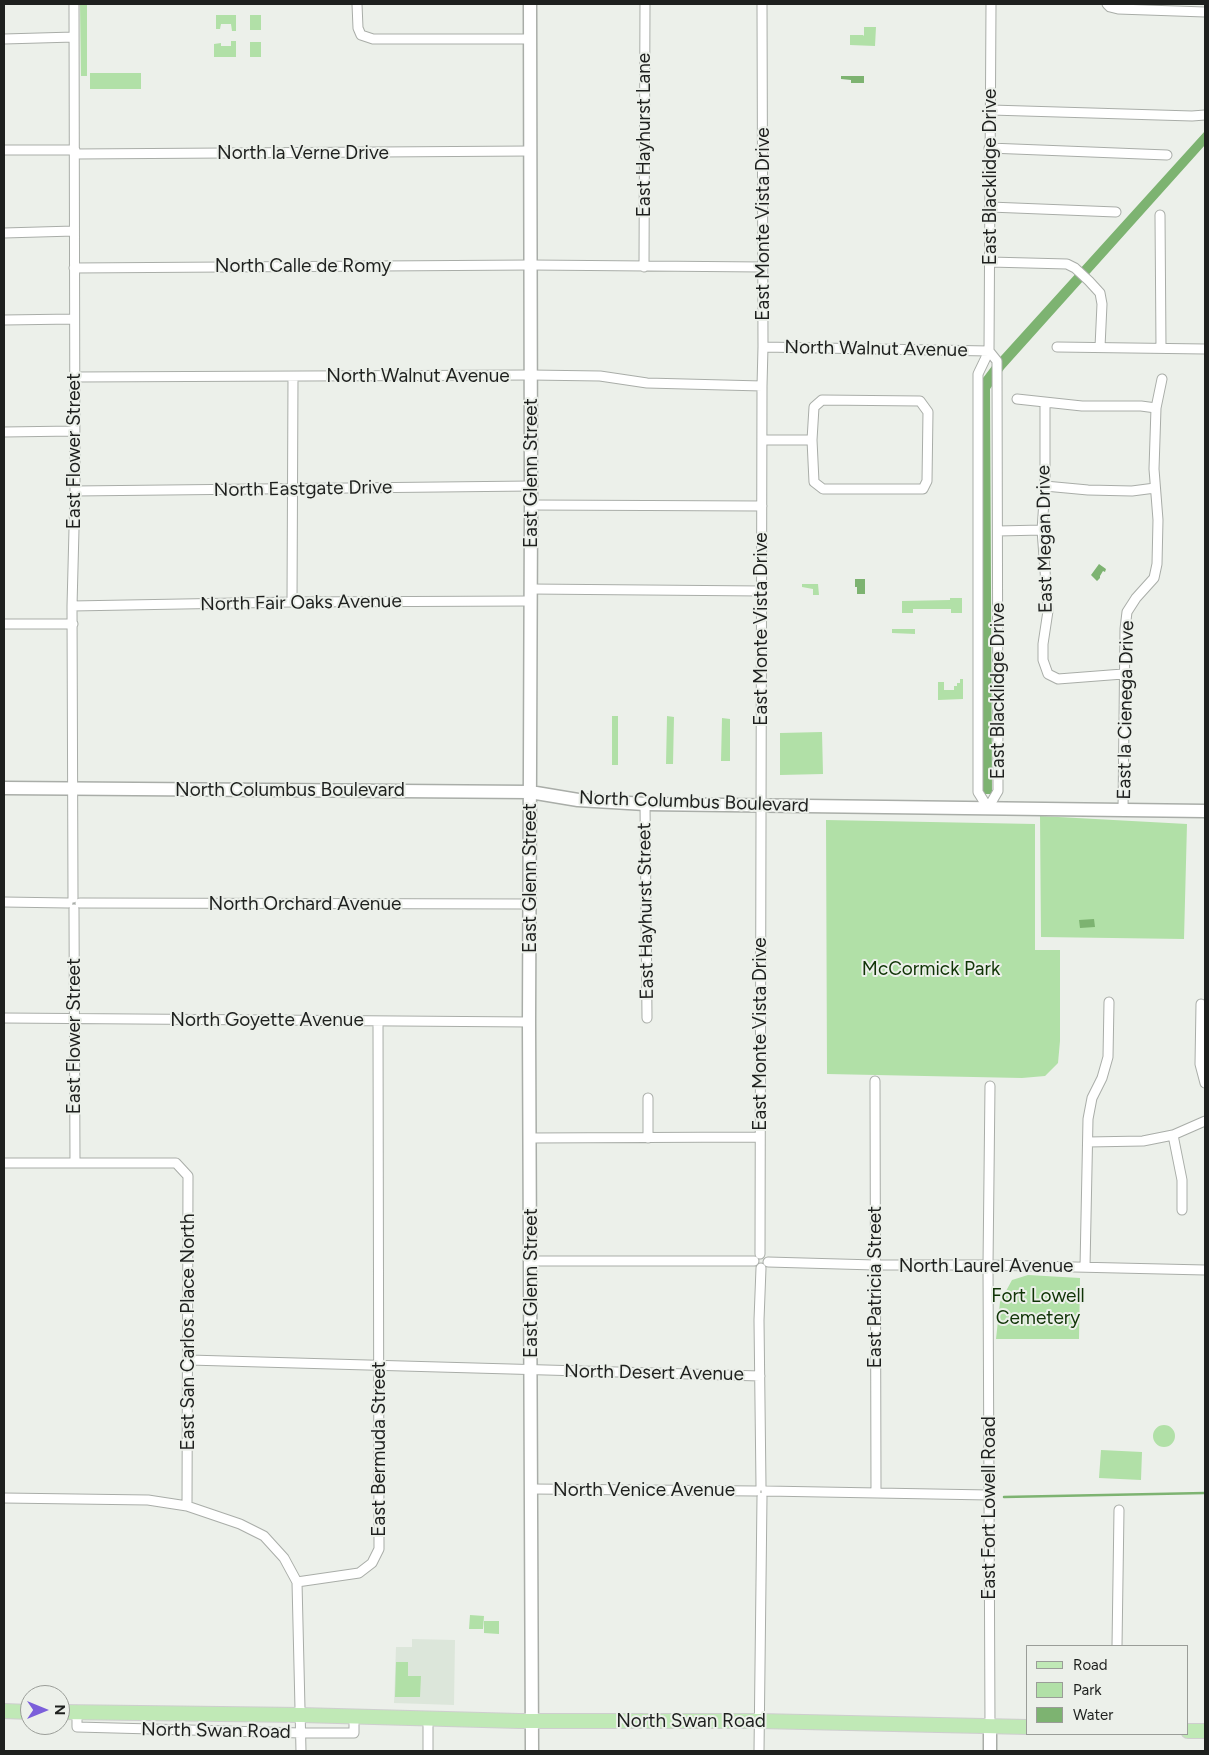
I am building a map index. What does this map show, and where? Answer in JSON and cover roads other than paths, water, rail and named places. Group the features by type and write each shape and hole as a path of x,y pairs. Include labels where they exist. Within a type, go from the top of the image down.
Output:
{"main road":[{"path":"4,1711 20,1712"},
{"name":"North Swan Road","path":"70,1712 532,1721 759,1721 1026,1727"},
{"path":"1189,1731 1205,1731"}],"street":[{"name":"East Flower Street","path":"74,4 75,491 72,606 75,1163"},
{"path":"357,4 358,38 530,39"},
{"name":"East Glenn Street","path":"530,4 529,1022 532,1751"},
{"name":"East Hayhurst Lane","path":"644,267 645,4"},
{"name":"East Monte Vista Drive","path":"757,1258 760,1137 763,347 762,4"},
{"name":"East Blacklidge Drive","path":"989,351 996,361 997,388 998,791 988,808 978,792 978,374 989,351 991,4"},
{"path":"1107,4 1118,9 1205,12"},
{"path":"4,39 74,38"},
{"path":"990,110 1205,115"},
{"path":"989,148 1167,155"},
{"name":"North la Verne Drive","path":"4,150 75,152 530,151"},
{"path":"990,207 1116,212"},
{"path":"1160,215 1161,348"},
{"path":"4,233 74,231"},
{"path":"990,262 1067,264 1074,268 1100,293 1102,304 1100,347"},
{"name":"North Calle de Romy","path":"74,268 531,265 763,267"},
{"path":"4,320 74,319"},
{"name":"North Walnut Avenue","path":"763,347 989,351"},
{"path":"1057,347 1205,349"},
{"name":"North Walnut Avenue","path":"75,377 531,375 600,376 647,383 762,386"},
{"path":"292,602 293,376"},
{"name":"East la Cienega Drive","path":"1123,810 1124,642 1127,612 1136,598 1154,578 1157,564 1158,520 1154,468 1156,408 1162,379"},
{"path":"822,400 920,402 928,412 927,482 923,489 823,489 814,482 812,440 814,407 822,400"},
{"path":"1018,400 1082,406 1141,406 1156,408"},
{"name":"East Megan Drive","path":"1045,403 1045,486 1042,530 1048,611 1042,660 1048,674 1058,678 1124,674"},
{"path":"4,432 74,431"},
{"path":"762,440 812,440"},
{"name":"North Eastgate Drive","path":"75,491 531,486"},
{"path":"1045,486 1088,490 1132,491 1155,488"},
{"path":"531,505 762,506"},
{"path":"998,530 1042,530"},
{"name":"North Fair Oaks Avenue","path":"72,606 762,591"},
{"path":"4,624 73,624"},
{"name":"North Columbus Boulevard","path":"4,788 530,792 578,800 645,804 1205,811"},
{"name":"East Hayhurst Street","path":"645,804 647,1018"},
{"name":"North Orchard Avenue","path":"4,902 530,904"},
{"path":"1085,1267 1089,1108 1106,1068 1109,1002"},
{"path":"1201,1004 1200,1064 1205,1083"},
{"name":"North Goyette Avenue","path":"4,1018 529,1022"},
{"name":"East Bermuda Street","path":"296,1582 359,1573 372,1563 379,1549 378,1021"},
{"name":"East Patricia Street","path":"875,1081 876,1493"},
{"path":"988,1266 990,1086"},
{"path":"648,1098 648,1138"},
{"path":"1088,1142 1143,1141 1174,1135 1205,1121"},
{"path":"1174,1135 1182,1180 1182,1210"},
{"path":"530,1138 760,1137"},
{"path":"4,1163 75,1163"},
{"name":"East San Carlos Place North","path":"75,1163 176,1163 188,1176 189,1360 187,1506"},
{"path":"531,1261 766,1257 764,1265 760,1376 760,1751"},
{"name":"North Laurel Avenue","path":"764,1265 1085,1267 1205,1270"},
{"name":"East Fort Lowell Road","path":"988,1266 990,1751"},
{"name":"North Desert Avenue","path":"189,1360 760,1376"},
{"name":"North Venice Avenue","path":"532,1489 989,1495"},
{"path":"4,1498 148,1500 187,1506 240,1524 264,1536 284,1558 296,1582 301,1751"},
{"path":"1117,1645 1118,1510"},
{"name":"North Swan Road","path":"77,1712 77,1727 301,1733 354,1733 354,1717"},
{"path":"428,1719 428,1751"}],"water":[{"path":"841,76 864,76 864,83 851,83 851,80 841,79"},
{"path":"1205,131 1205,145 1004,369 990,389 992,794 981,794 983,378"},
{"path":"1099,564 1106,569 1097,581 1091,575"},
{"path":"855,579 865,579 865,594 857,594"},
{"path":"1094,919 1095,927 1080,928 1079,920"}],"waterway":[{"path":"1004,1497 1205,1493"}],"park label":[{"name":"McCormick Park","path":"931,969"},
{"name":"Fort Lowell Cemetery","path":"1038,1307"}]}
